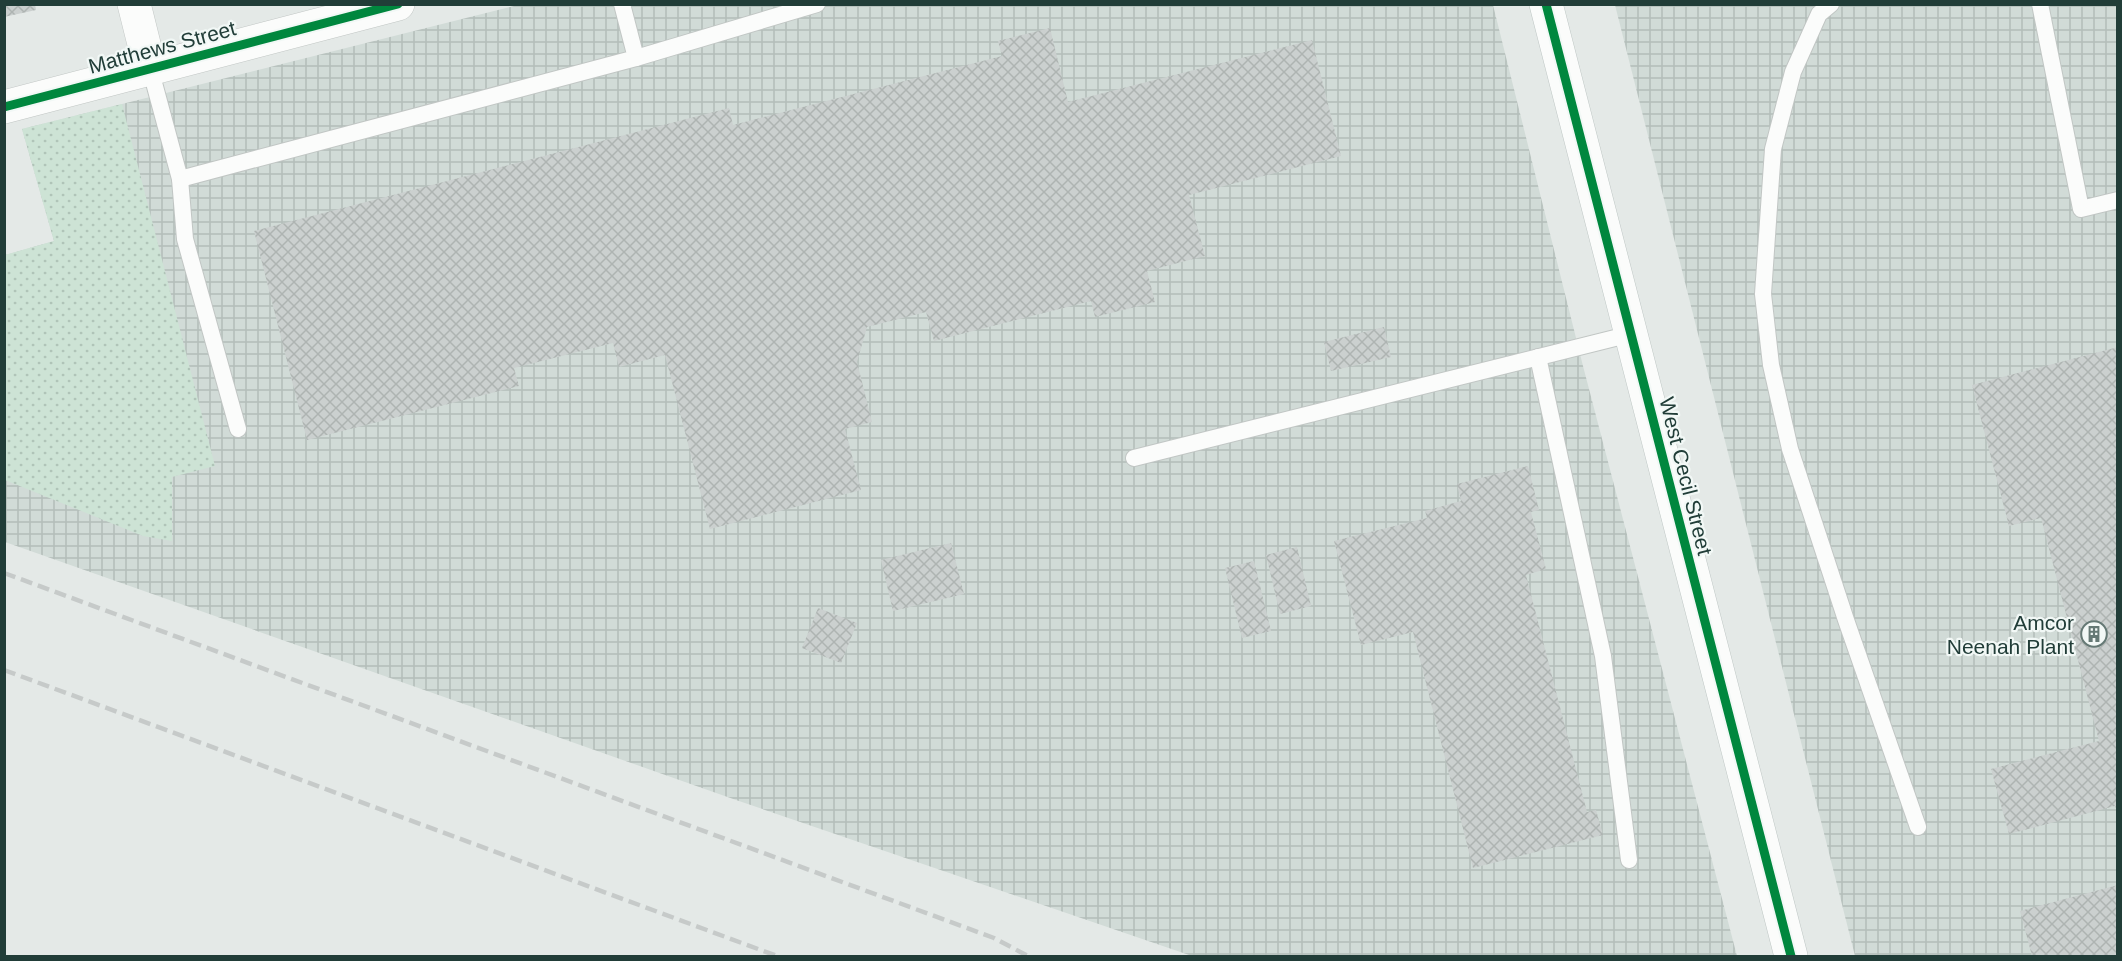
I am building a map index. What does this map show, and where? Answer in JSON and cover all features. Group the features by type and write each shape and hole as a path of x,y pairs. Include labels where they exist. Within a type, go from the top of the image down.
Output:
{"main road":[{"path":"134,4 150,68"},
{"name":"Matthews Street","path":"4,107 398,4"},
{"name":"West Cecil Street","path":"1546,4 1791,957"}],"lane":[{"path":"622,4 636,58"},
{"path":"180,179 636,58 817,4"},
{"path":"1831,4 1819,14 1793,72 1773,149 1763,294 1769,353 1790,449 1846,620 1918,827"},
{"path":"2040,4 2081,209 2118,200"},
{"path":"150,68 180,179 185,239 238,429"},
{"path":"1134,458 1631,334"},
{"path":"1538,357 1603,656 1629,860"}],"shaded area":[{"path":"518,5 1493,5 1583,366 1737,956 1192,956 736,800 5,542 5,255 54,241 22,129"},
{"path":"1615,5 2117,5 2117,956 1855,956"}],"green space":[{"path":"122,104 215,466 172,477 172,541 143,536 5,480 5,255 54,241 22,129"}],"building":[{"path":"4,4 35,4 36,10 4,17"},
{"path":"1050,28 1068,102 1312,40 1341,156 1189,195 1205,256 1147,271 1155,302 1095,317 1091,301 934,341 926,312 867,327 857,362 872,422 845,429 861,490 710,529 665,355 619,367 613,343 514,368 519,386 307,440 254,231 729,108 733,125 1002,56 998,41"},
{"path":"1384,327 1391,357 1331,371 1324,342"},
{"name":"Amcor Neenah Plant","path":"2118,347 2118,813 2115,806 2009,834 1991,769 2099,741 2041,518 2009,526 1972,385"},
{"path":"1528,466 1539,510 1531,512 1546,569 1526,575 1587,812 1596,810 1603,835 1473,868 1413,632 1361,645 1334,541 1427,518 1425,511 1461,501 1457,484"},
{"path":"951,543 964,594 893,611 881,560"},
{"path":"1297,547 1311,606 1280,614 1266,555"},
{"path":"1254,561 1271,631 1242,638 1225,568"},
{"path":"818,608 857,623 841,663 802,648"},
{"path":"2118,885 2118,956 2032,956 2020,911"}],"railway":[{"path":"4,573 994,938 1028,956"},
{"path":"4,670 777,956"}],"cycle path":[{"path":"4,107 398,4"},
{"path":"1546,4 1791,956"}],"place":[{"name":"Amcor Neenah Plant","path":"2094,634"}]}
